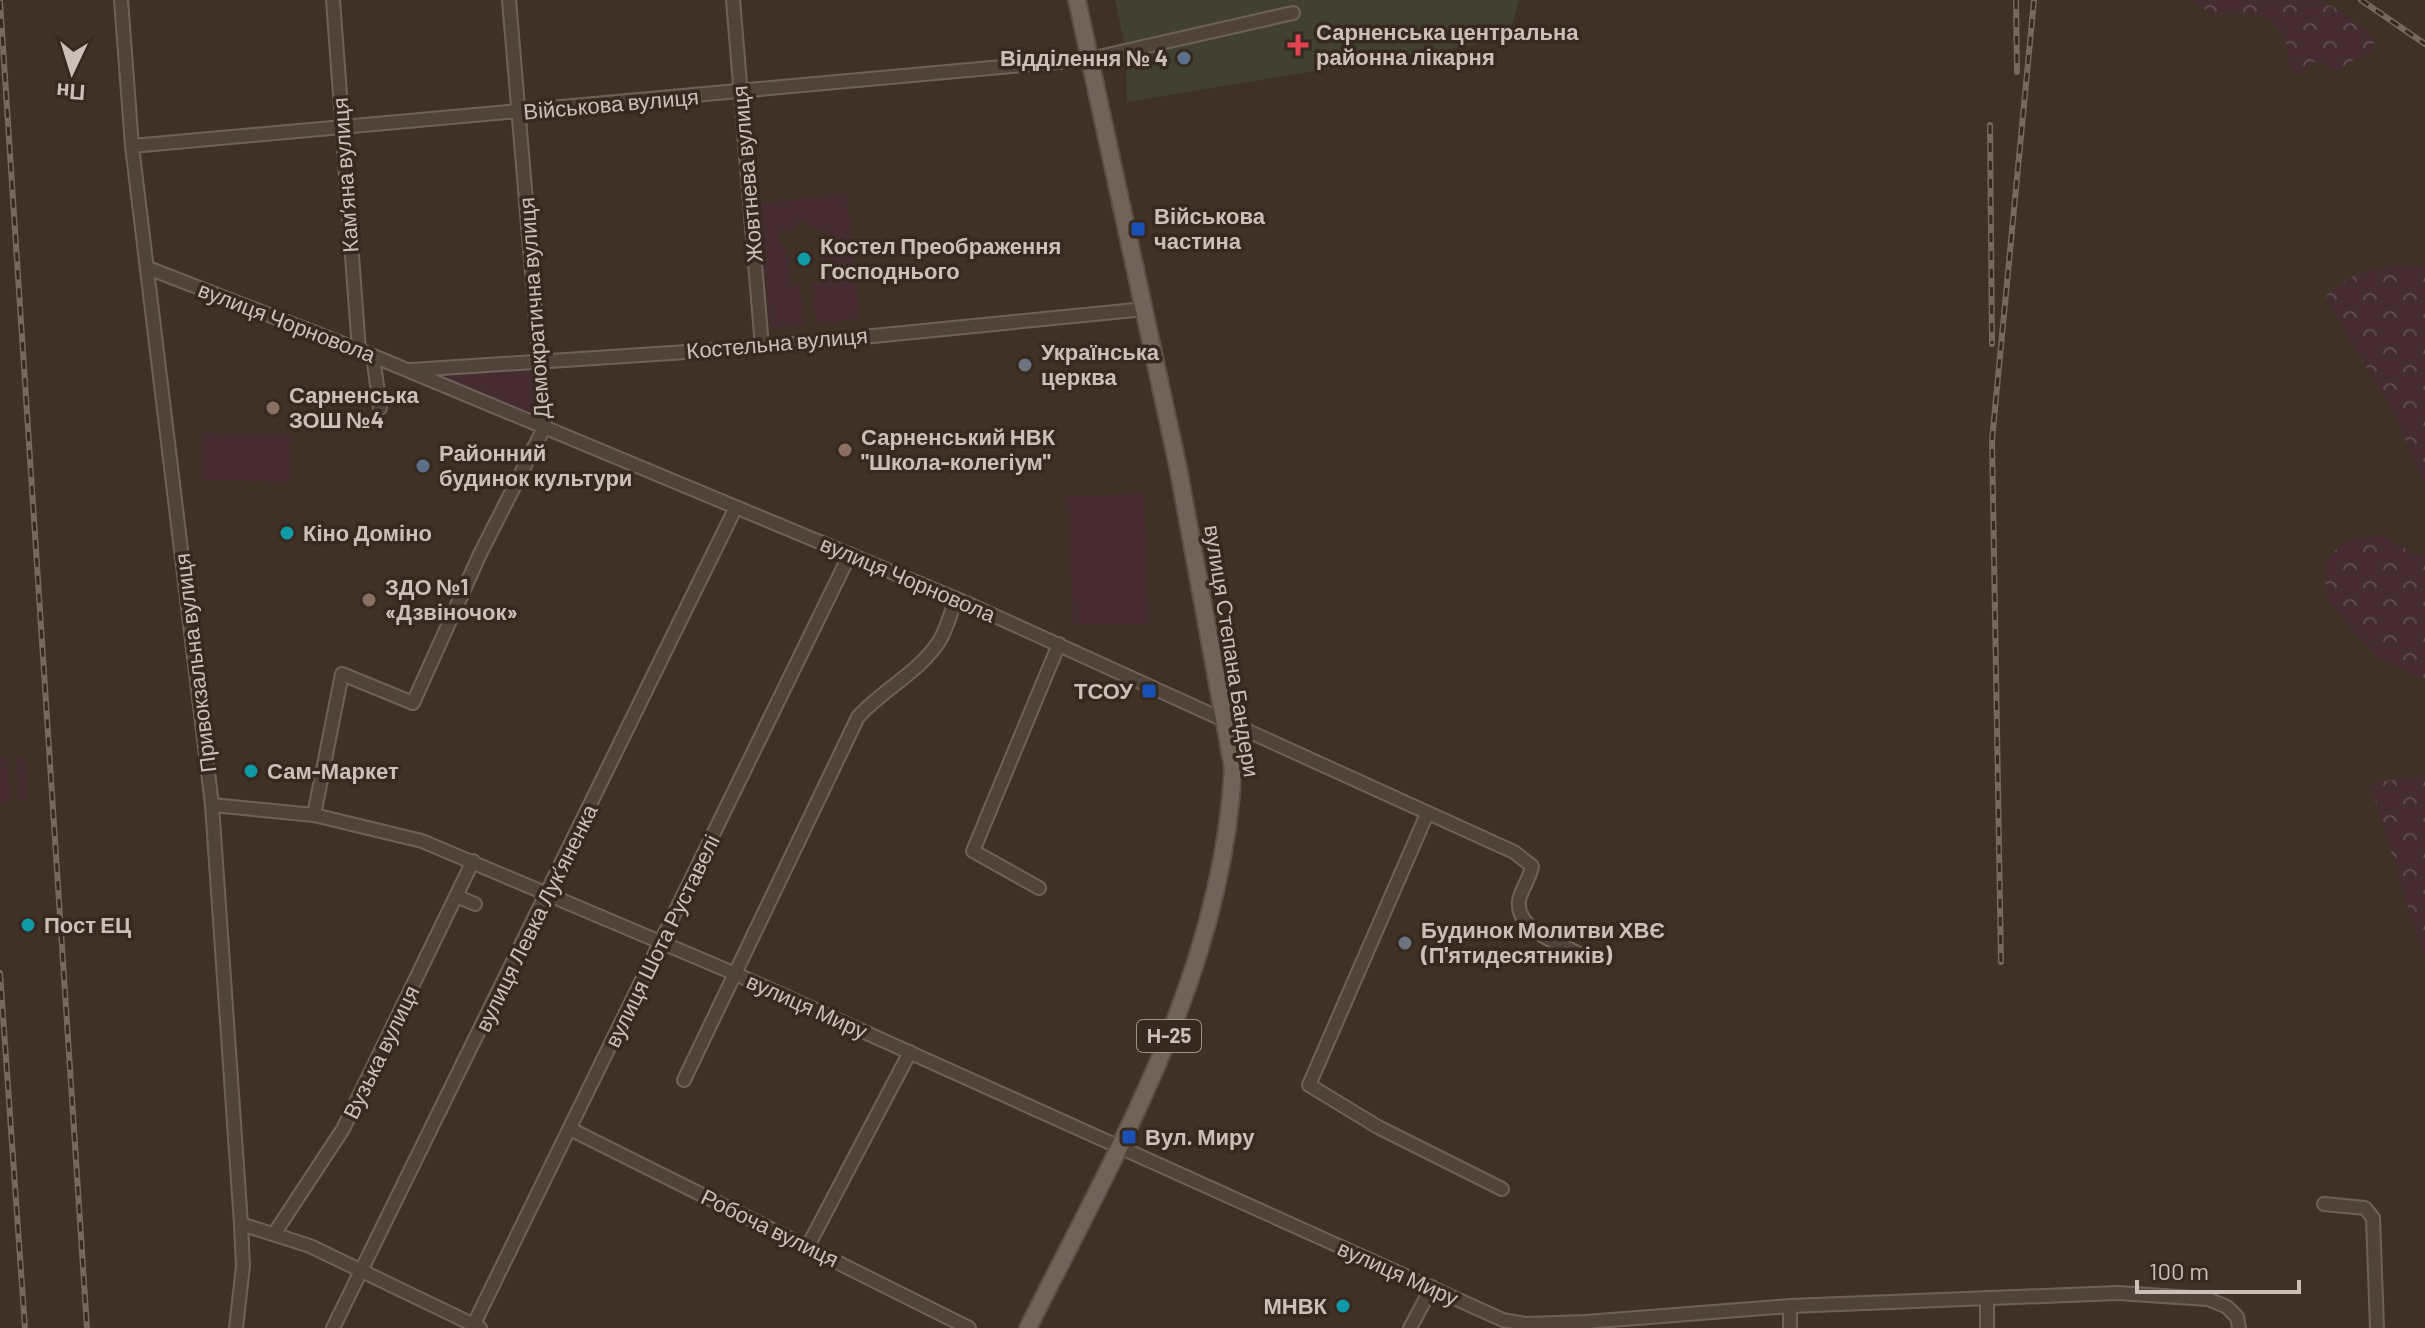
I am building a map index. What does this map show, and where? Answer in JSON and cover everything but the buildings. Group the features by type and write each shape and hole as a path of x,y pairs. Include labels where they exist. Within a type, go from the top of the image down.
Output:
{"main road":[{"name":"вулиця Степана Бандери","path":"1028,1328 1119,1146 1184,1002 1205,943 1231,818 1233,768 1145,309 1077,0"}],"street":[{"name":"Привокзальна вулиця","path":"121,0 132,146 212,805 243,1266 236,1328"},
{"name":"Камʼяна вулиця","path":"333,0 359,350"},
{"name":"Демократична вулиця","path":"314,815 342,674 421,706 480,554 545,426 509,0"},
{"name":"Жовтнева вулиця","path":"733,0 762,347"},
{"name":"Військова вулиця","path":"132,146 740,94 1090,59 1293,13"},
{"name":"вулиця Чорновола","path":"148,268 545,426 956,599 1176,696 1225,722 1524,859 1532,866 1519,899 1520,915 1529,927 1588,958"},
{"name":"Костельна вулиця","path":"408,370 762,347 1145,309"},
{"path":"373,356 380,408"},
{"name":"вулиця Левка Лукʼяненка","path":"333,1328 736,507"},
{"name":"вулиця Шота Руставелі","path":"475,1327 850,554"},
{"name":"вулиця Миру","path":"684,1080 738,975 858,717 875,697 920,664 940,639 956,599"},
{"path":"1039,888 973,851 1059,644"},
{"name":"вулиця Миру","path":"212,805 314,815 422,841 473,861 738,975 1503,1320 1526,1324 1586,1325 1790,1306 2118,1293 2208,1299 2227,1307 2237,1317 2239,1328"},
{"path":"1427,814 1309,1085 1378,1127 1502,1189"},
{"name":"Вузька вулиця","path":"274,1234 343,1129 473,861"},
{"path":"456,896 475,904"},
{"path":"808,1246 910,1052"},
{"name":"Робоча вулиця","path":"570,1129 969,1328"},
{"path":"2324,1204 2365,1208 2373,1218 2377,1328"},
{"path":"241,1224 310,1246 475,1327"},
{"path":"1410,1328 1432,1287"},
{"path":"1987,1298 1987,1328"},
{"path":"1790,1306 1790,1328"}],"shaded area":[{"name":"Сарненська центральна районна лікарня","path":"1115,0 1519,0 1508,39 1127,102 1126,51"}],"green space":[{"path":"2192,0 2318,1 2341,12 2362,29 2374,41 2371,53 2358,57 2335,72 2323,64 2311,62 2304,73 2292,74 2281,32 2266,18 2234,12 2212,14"},
{"path":"847,194 860,319 816,324 812,286 821,276 820,244 826,243 826,230 814,228 802,220 792,229 780,231 780,245 787,245 791,283 800,287 804,325 770,328 758,203"},
{"path":"2425,266 2425,486 2393,412 2325,297 2360,273 2383,268"},
{"path":"533,368 533,417 426,372"},
{"path":"203,433 292,435 291,482 202,480"},
{"path":"1144,494 1149,625 1073,624 1067,496"},
{"path":"2383,535 2417,556 2425,551 2425,681 2376,656 2328,602 2323,564 2344,541"},
{"path":"7,756 11,802 0,803 0,757"},
{"path":"16,756 25,756 28,801 19,802"},
{"path":"2425,776 2425,962 2370,783"}],"railway":[{"path":"2016,0 2017,72"},
{"path":"2001,962 1992,440 2034,0"},
{"path":"2361,0 2425,44"},
{"path":"0,1 87,1328"},
{"path":"1990,125 1992,344"},
{"path":"0,973 25,1328"}],"place":[{"name":"Сарненська центральна районна лікарня","path":"1298,45"},
{"name":"Відділення № 4","path":"1184,58"},
{"name":"Військова частина","path":"1138,229"},
{"name":"Костел Преображення Господнього","path":"804,259"},
{"name":"Українська церква","path":"1025,365"},
{"name":"Сарненська ЗОШ №4","path":"273,408"},
{"name":"Сарненський НВК \"Школа-колегіум\"","path":"845,450"},
{"name":"Районний будинок культури","path":"423,466"},
{"name":"Кіно Доміно","path":"287,533"},
{"name":"ЗДО №1 «Дзвіночок»","path":"369,600"},
{"name":"ТСОУ","path":"1149,691"},
{"name":"Сам-Маркет","path":"251,771"},
{"name":"Пост ЕЦ","path":"28,925"},
{"name":"Будинок Молитви ХВЄ (П'ятидесятників)","path":"1405,943"},
{"name":"Вул. Миру","path":"1129,1137"},
{"name":"МНВК","path":"1343,1306"}]}
